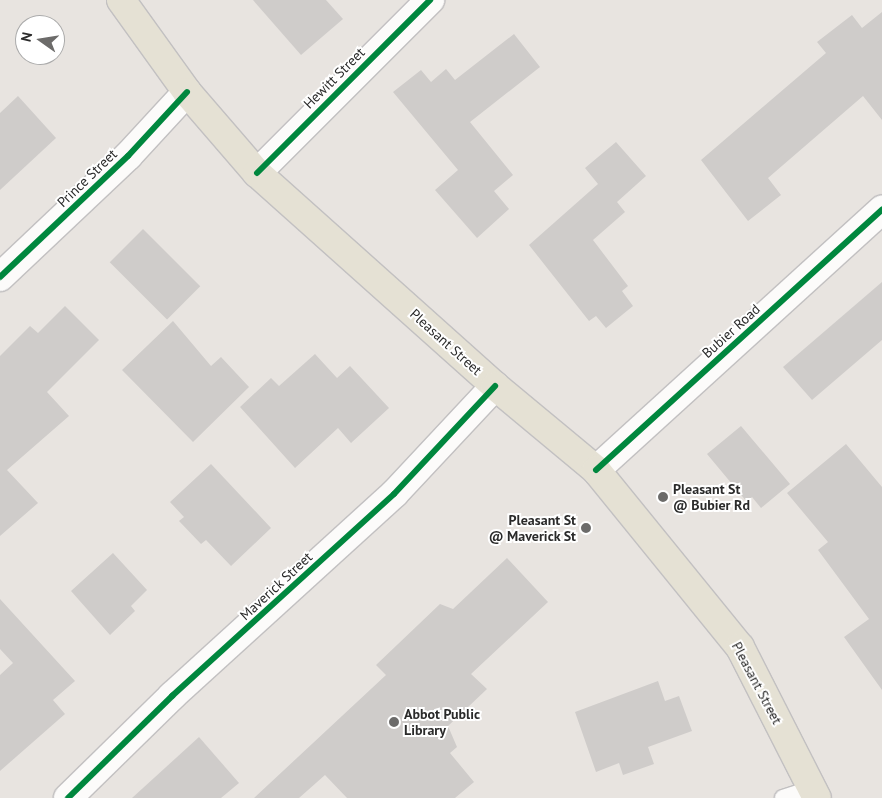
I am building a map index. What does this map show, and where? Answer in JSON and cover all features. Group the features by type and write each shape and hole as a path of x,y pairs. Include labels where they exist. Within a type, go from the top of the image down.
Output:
{"main road":[{"name":"Pleasant Street","path":"121,0 187,92 257,173 496,386 596,470 740,647 815,793"}],"street":[{"name":"Hewitt Street","path":"257,173 430,0"},
{"name":"Prince Street","path":"0,277 128,156 187,92"},
{"name":"Bubier Road","path":"596,470 882,210"},
{"name":"Maverick Street","path":"68,798 172,696 394,494 496,386"}],"lane":[{"path":"783,798 815,793"}],"building":[{"path":"253,0 326,0 343,19 301,55"},
{"path":"882,12 882,120 863,96 768,178 781,195 748,221 701,160 826,53 817,42 852,15 862,28"},
{"path":"514,34 540,67 470,122 513,175 494,191 509,209 477,238 435,190 458,170 393,92 421,70 431,82 446,69 455,80"},
{"path":"18,96 56,138 0,190 0,113"},
{"path":"616,142 646,176 617,202 625,212 593,240 628,286 622,291 633,306 606,328 596,316 589,321 529,245 598,184 585,168"},
{"path":"143,229 200,286 167,320 110,262"},
{"path":"882,282 882,340 812,400 783,367"},
{"path":"65,306 99,340 47,392 69,416 7,470 38,503 0,536 0,356 30,326 38,333"},
{"path":"173,321 211,366 221,357 249,387 193,442 122,370"},
{"path":"315,354 337,378 350,366 389,408 351,443 338,428 295,468 240,407 271,378 279,386"},
{"path":"741,426 790,484 761,508 752,497 747,502 707,454"},
{"path":"846,444 882,487 882,690 844,637 869,619 818,550 828,542 787,493"},
{"path":"211,464 271,528 231,566 206,540 201,544 179,521 184,517 170,502"},
{"path":"113,553 147,590 131,606 135,611 110,635 71,591"},
{"path":"507,558 548,602 471,674 487,689 448,726 457,747 450,753 474,782 455,798 347,798 325,775 299,798 254,798 386,675 376,665 440,604 453,609"},
{"path":"0,599 75,681 53,700 65,714 0,771 0,675 13,663 0,649"},
{"path":"658,681 665,701 679,696 692,731 648,747 654,764 623,775 619,763 596,772 575,712"},
{"path":"199,737 239,783 221,798 132,798"}],"cycle path":[{"path":"257,173 430,0"},
{"path":"0,277 128,156 187,92"},
{"path":"596,470 882,210"},
{"path":"68,798 172,696 394,494 495,386"}],"place":[{"name":"Pleasant St @ Bubier Rd","path":"663,497"},
{"name":"Pleasant St @ Maverick St","path":"586,528"},
{"name":"Abbot Public Library","path":"394,722"}]}
